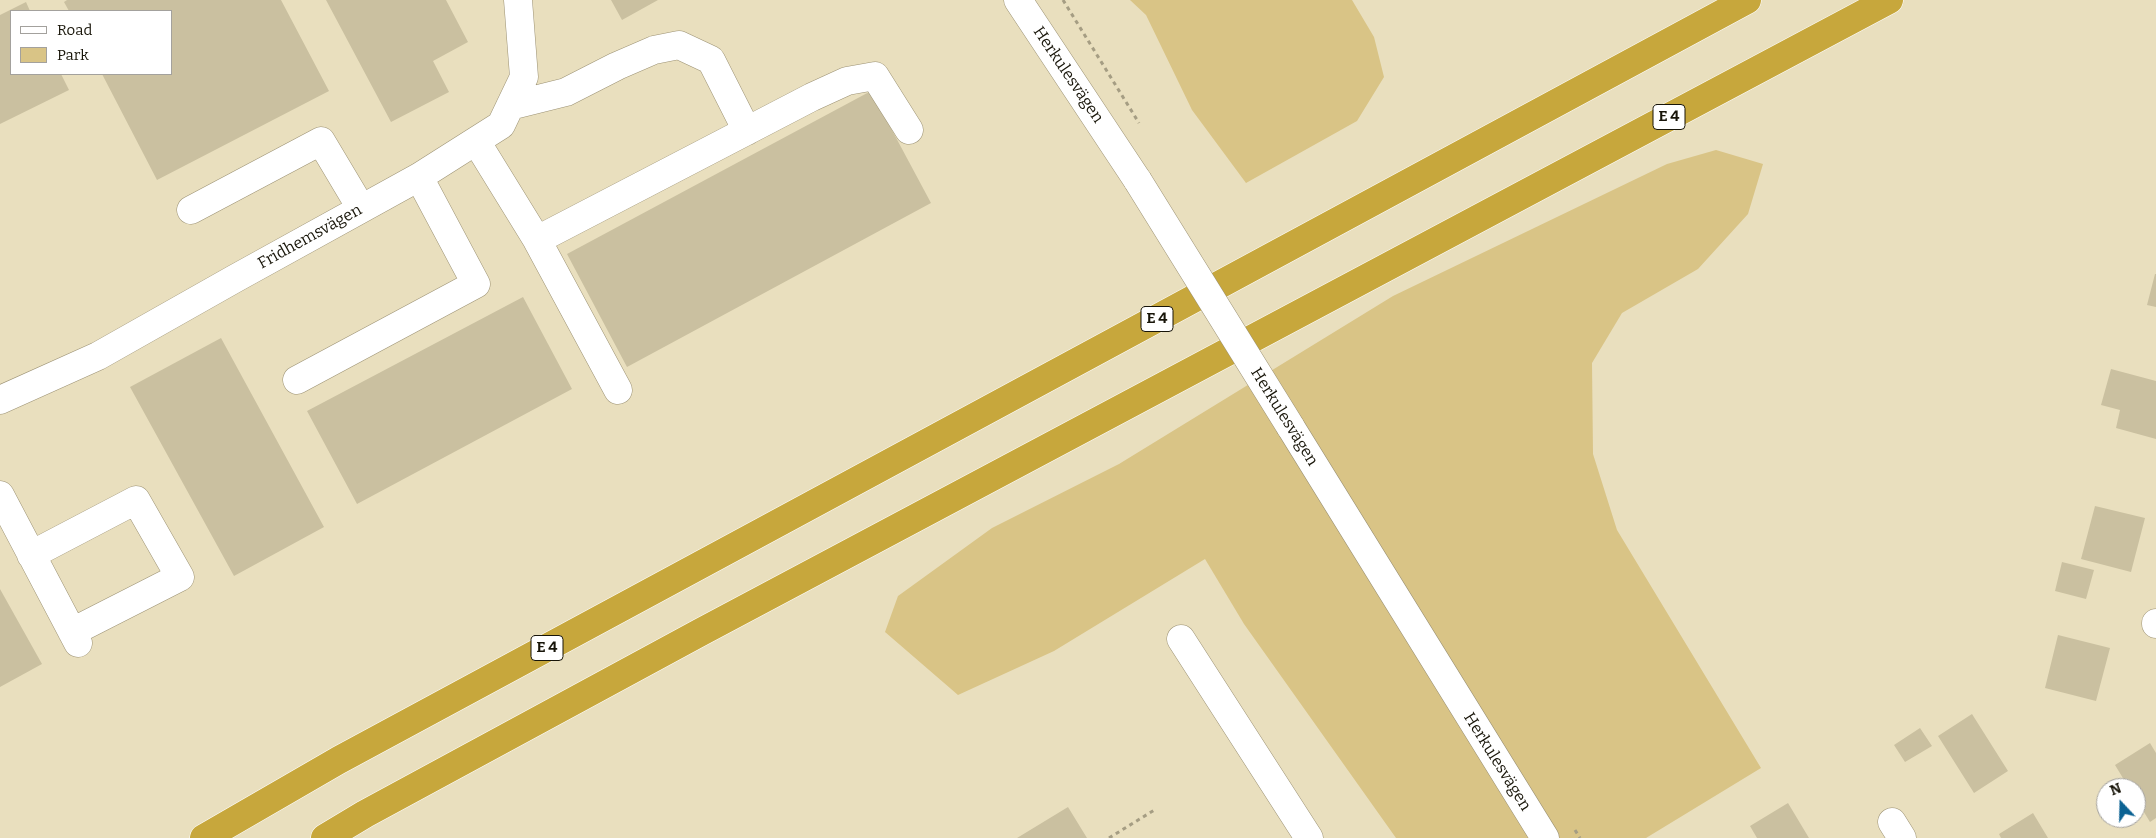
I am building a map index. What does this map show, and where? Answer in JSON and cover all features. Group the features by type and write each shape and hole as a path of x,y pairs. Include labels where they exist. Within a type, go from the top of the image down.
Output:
{"highway":[{"name":"E 4","path":"204,838 339,760 1747,0"},
{"name":"E 4","path":"325,838 365,814 701,632 1889,0"}],"street":[{"name":"Fridhemsvägen","path":"0,400 98,356 419,177 501,125 524,77 518,0"},
{"name":"Herkulesvägen","path":"1018,0 1138,181 1545,838"},
{"path":"510,106 566,92 654,50 679,45 711,60 747,131"},
{"path":"537,240 847,81 875,76 909,130"},
{"path":"191,210 321,141 362,208"},
{"path":"476,141 537,240 618,390"},
{"path":"297,380 476,284 419,177"},
{"path":"0,495 31,555 75,638 180,577 136,500 31,555"},
{"path":"1181,639 1309,838"}],"path":[{"path":"1064,0 1140,126"},
{"path":"1109,838 1156,809"}],"green space":[{"path":"1130,0 1352,0 1374,37 1384,77 1357,121 1246,183 1192,110 1146,15"},
{"path":"1716,150 1763,164 1748,214 1698,269 1622,313 1592,363 1593,454 1617,530 1761,768 1646,838 1396,838 1244,624 1205,559 1054,651 958,695 885,632 898,596 992,528 1119,464 1393,296 1667,164"}],"building":[{"path":"67,0 281,0 329,91 157,180 103,75 172,75 172,10 68,10 64,2"},
{"path":"326,0 446,0 468,42 433,61 449,92 391,122"},
{"path":"611,0 658,0 622,20"},
{"path":"26,2 30,10 10,10"},
{"path":"10,10 10,75 62,75 69,90 0,124 0,15"},
{"path":"871,91 931,203 627,367 567,254"},
{"path":"2156,274 2156,307 2147,305"},
{"path":"523,297 572,389 357,504 307,411"},
{"path":"221,338 324,527 234,576 130,387"},
{"path":"2111,369 2156,381 2156,439 2116,428 2120,410 2101,405"},
{"path":"2095,506 2145,518 2131,572 2081,559"},
{"path":"2062,562 2094,570 2086,599 2055,591"},
{"path":"0,589 42,664 0,687"},
{"path":"2058,635 2110,648 2096,701 2045,688"},
{"path":"1972,714 2008,771 1974,793 1938,736"},
{"path":"1920,728 1932,746 1905,762 1894,745"},
{"path":"2150,743 2156,753 2156,818 2150,822 2146,815 2146,778 2123,778 2115,765"},
{"path":"1788,803 1809,838 1757,838 1750,826"},
{"path":"1068,807 1087,838 1017,838"},
{"path":"2033,813 2048,838 2001,838 1999,834"}]}
